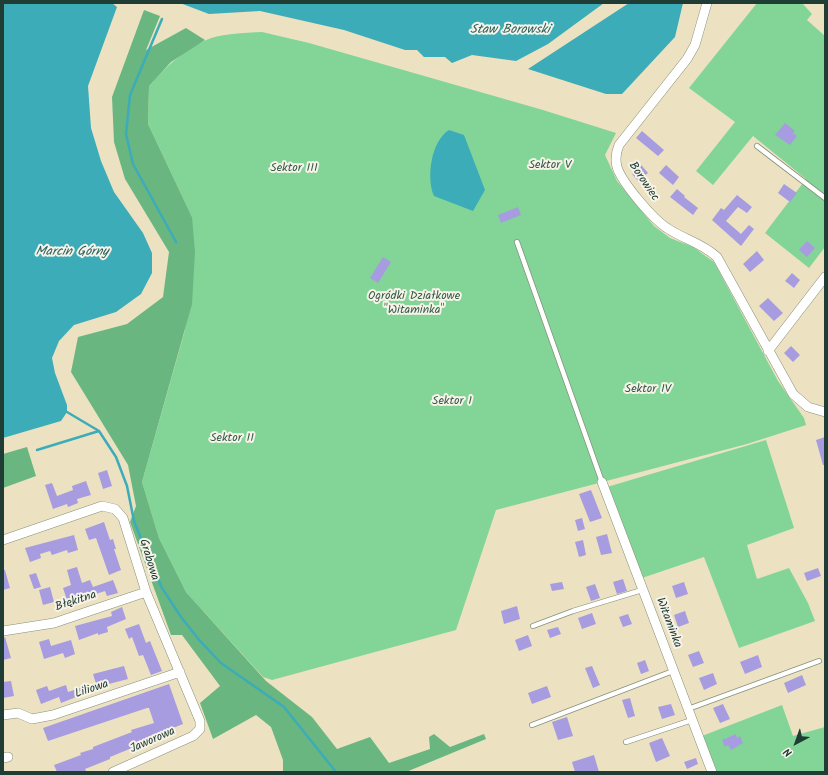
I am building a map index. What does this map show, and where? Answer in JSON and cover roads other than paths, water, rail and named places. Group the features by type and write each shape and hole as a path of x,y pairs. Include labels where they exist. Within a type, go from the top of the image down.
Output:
{"street":[{"name":"Borowiec","path":"707,3 695,45 676,74 620,143 617,152 617,163 623,178 656,220 672,231 703,246 717,258 795,397 808,408 825,412"},
{"path":"768,351 825,276"},
{"name":"Witaminka","path":"602,482 712,772"},
{"name":"Grabowa","path":"3,540 102,506 108,506 119,512 123,518 146,592 200,721 200,729"},
{"name":"Błękitna","path":"3,631 54,623 146,592"},
{"name":"Liliowa","path":"7,714 18,713 32,719 53,715 180,672"},
{"name":"Jaworowa","path":"113,772 193,736 200,729"}],"lane":[{"path":"757,146 825,198"},
{"path":"517,242 602,482"},
{"path":"533,626 573,611 642,590"},
{"path":"688,709 819,661"},
{"path":"532,725 673,671"},
{"path":"626,742 692,720"}],"water":[{"name":"Marcin Górny","path":"3,3 112,3 117,7 88,86 91,128 101,161 114,192 143,233 152,253 152,273 141,294 116,312 74,325 59,341 52,358 55,373 67,405 67,412 61,421 3,438"},
{"name":"Staw Borowski","path":"180,3 604,3 548,44 516,61 472,55 452,63 445,57 424,57 417,50 405,50 344,30 260,11 209,14"},
{"path":"629,3 683,3 675,37 622,94 606,94 528,69"},
{"path":"449,130 464,135 485,190 473,211 434,196 430,180 430,170 434,151 443,135"}],"waterway":[{"path":"162,19 130,95 126,134 133,164 176,242"},
{"path":"67,412 99,431 116,457 127,486 134,521 148,556 162,588 181,617 200,641 221,663 284,707 336,772"},
{"path":"37,450 99,431"}],"park label":[{"name":"Sektor V","path":"550,166"},
{"name":"Sektor III","path":"294,169"},
{"name":"Ogródki Działkowe \"Witaminka\"","path":"414,304"},
{"name":"Sektor IV","path":"648,390"},
{"name":"Sektor I","path":"452,402"},
{"name":"Sektor II","path":"232,439"}]}
